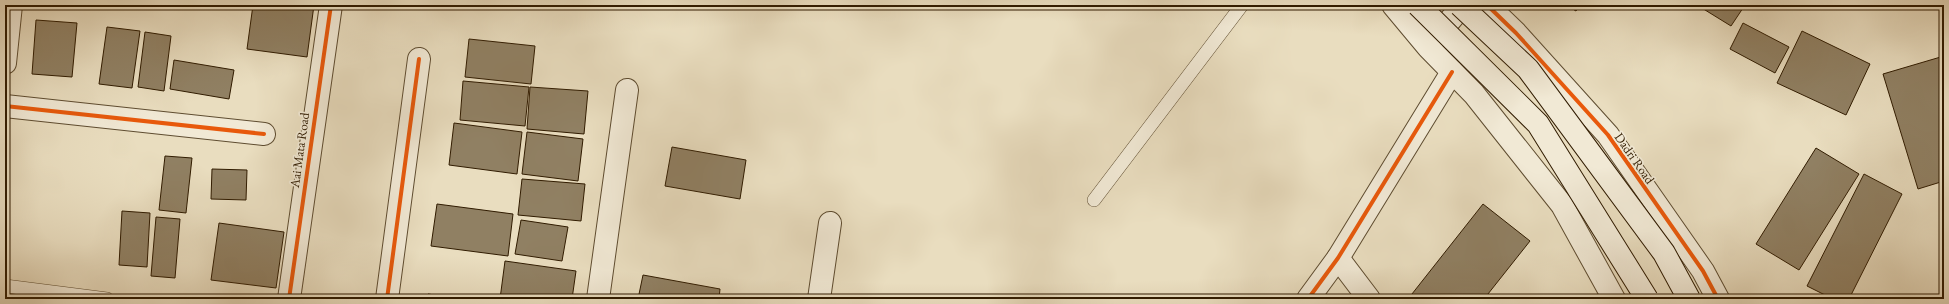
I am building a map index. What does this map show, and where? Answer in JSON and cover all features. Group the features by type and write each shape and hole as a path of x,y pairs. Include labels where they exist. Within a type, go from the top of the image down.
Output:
{"street":[{"path":"5,63 11,5"},
{"name":"Aai Mata Road","path":"289,299 331,5"},
{"path":"1392,5 1428,47 1474,94 1562,205 1614,299"},
{"path":"1418,5 1538,124 1646,299"},
{"path":"1428,47 1462,5 1528,69 1664,253 1689,299"},
{"name":"Dadri Road","path":"1487,5 1516,33 1608,136 1703,271 1718,299"},
{"path":"387,299 419,59"},
{"path":"1308,299 1338,258 1452,72"},
{"path":"598,299 627,90"},
{"path":"5,106 264,134"},
{"path":"819,299 830,223"},
{"path":"1338,258 1369,299"}],"lane":[{"path":"1094,200 1242,5"},
{"path":"5,286 107,299"}],"building":[{"path":"253,5 314,5 307,57 247,49"},
{"path":"1566,5 1580,5 1576,11"},
{"path":"1697,5 1745,5 1731,26"},
{"path":"36,20 77,23 72,77 32,74"},
{"path":"1743,23 1789,47 1775,73 1730,49"},
{"path":"107,27 140,31 132,88 99,84"},
{"path":"1802,31 1870,64 1846,115 1777,83"},
{"path":"145,32 171,36 164,91 138,87"},
{"path":"469,39 535,46 531,84 465,77"},
{"path":"1944,56 1944,181 1918,189 1883,74"},
{"path":"174,60 234,70 229,99 170,89"},
{"path":"463,81 529,87 525,126 460,120"},
{"path":"530,87 588,91 584,134 527,129"},
{"path":"454,123 522,132 517,174 449,165"},
{"path":"527,132 583,139 578,181 522,174"},
{"path":"672,147 746,160 740,199 665,186"},
{"path":"1816,148 1859,174 1799,270 1756,244"},
{"path":"165,156 192,158 186,213 159,210"},
{"path":"212,169 247,170 246,200 211,199"},
{"path":"1864,174 1902,194 1849,299 1833,299 1807,286"},
{"path":"522,179 585,184 581,221 518,215"},
{"path":"437,204 513,214 508,256 431,246"},
{"path":"1483,204 1530,241 1484,299 1408,299"},
{"path":"122,211 150,213 147,267 119,265"},
{"path":"156,217 180,219 175,278 151,276"},
{"path":"521,220 568,227 562,261 515,254"},
{"path":"219,223 284,232 276,288 211,280"},
{"path":"505,261 576,271 572,299 500,299"},
{"path":"643,275 720,289 719,299 638,299"},
{"path":"428,294 463,299 427,299"}],"cycle path":[{"path":"289,299 331,5"},
{"path":"1487,5 1516,33 1608,135 1703,271 1718,299"},
{"path":"387,299 419,59"},
{"path":"1308,299 1338,258 1452,72"},
{"path":"5,106 264,134"}]}
